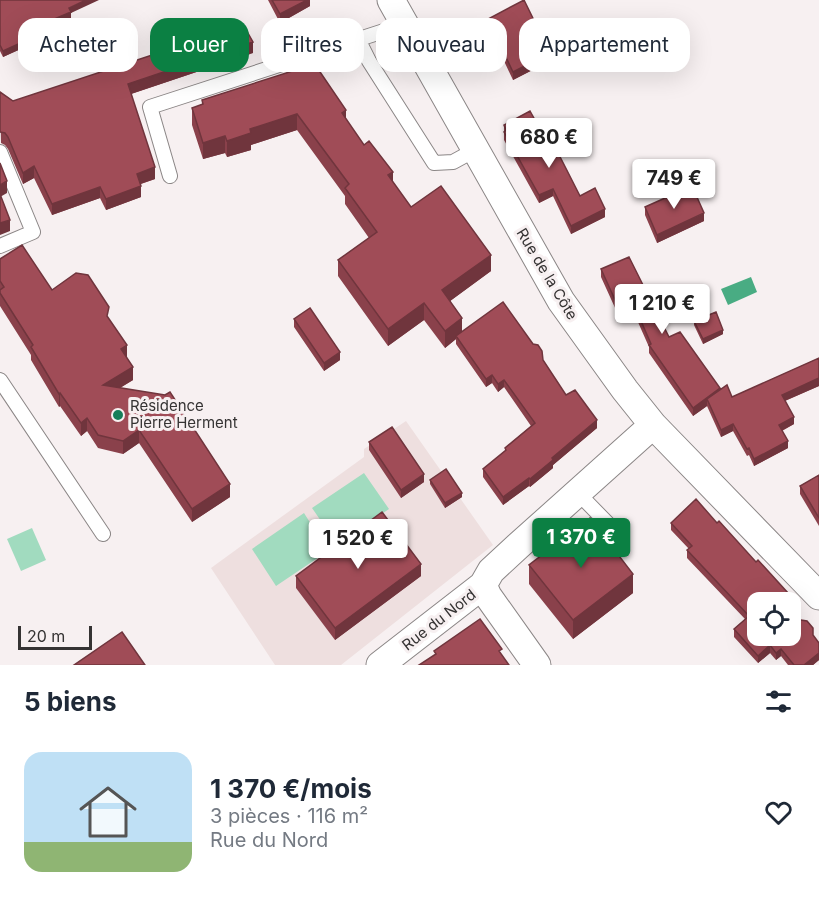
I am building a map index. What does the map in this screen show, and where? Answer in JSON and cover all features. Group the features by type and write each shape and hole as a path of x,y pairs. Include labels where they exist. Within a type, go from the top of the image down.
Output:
{"street":[{"name":"Rue de la Côte","path":"397,10 561,302 652,425 819,596"},
{"name":"Rue du Nord","path":"380,665 483,585 491,571 652,425"},
{"path":"483,585 488,596 537,665"}],"lane":[{"path":"364,37 390,29 397,10"},
{"path":"364,52 434,163 453,162 475,150"},
{"path":"170,176 150,107 261,71"},
{"path":"0,152 33,231 0,246"},
{"path":"0,380 102,534"},
{"path":"577,492 618,534"}],"shaded area":[{"path":"751,277 757,292 728,305 721,289"},
{"path":"406,421 493,545 341,665 275,665 211,568 364,457 364,449"},
{"path":"364,473 389,509 337,544 312,508"},
{"path":"304,513 328,551 276,586 252,549"},
{"path":"32,528 46,560 21,571 7,539"}],"building":[{"path":"0,0 86,0 69,8 71,12 56,18 18,18 18,44 3,51 0,45"},
{"path":"272,0 307,0 280,14"},
{"path":"524,0 533,18 519,18 519,69 513,72 507,59 507,18 490,18"},
{"path":"150,56 150,72 164,72 128,84 155,167 137,174 141,186 106,199 100,187 52,204 34,166 23,173 8,137 5,133 0,132 0,92 13,101 101,72 138,72 138,60"},
{"path":"289,72 320,72 346,110 342,113 364,145 369,141 393,172 388,175 411,207 441,186 491,255 442,290 462,318 445,331 424,303 388,329 338,260 377,232 345,188 349,184 297,114 250,129 251,133 227,141 225,136 203,143 192,108 203,104 202,100"},
{"path":"530,111 549,145 553,143 580,196 595,188 605,209 571,226 553,189 539,195 504,132 506,130 504,125"},
{"path":"0,163 7,181 0,185"},
{"path":"692,186 704,213 657,235 645,207"},
{"path":"0,194 10,220 0,223"},
{"name":"Résidence Pierre Herment","path":"22,245 52,290 76,273 88,275 109,307 107,316 127,345 121,349 133,367 103,385 165,395 170,392 230,484 192,509 139,430 123,441 98,435 87,418 81,423 59,394 31,347 33,345 0,293 4,287 0,281 0,259"},
{"path":"629,257 669,337 680,332 720,388 693,408 649,345 651,344 630,296 616,302 601,269"},
{"path":"503,302 533,344 538,345 542,351 543,360 566,395 575,390 597,420 530,479 503,497 483,469 535,423 504,380 498,384 492,375 486,379 456,336"},
{"path":"310,308 340,352 324,363 294,319"},
{"path":"716,312 723,330 703,339 694,321"},
{"path":"819,358 819,378 782,395 794,417 779,425 788,441 754,459 733,424 721,430 707,399 727,385 732,397"},
{"path":"392,427 424,474 401,490 369,442"},
{"path":"446,469 462,493 445,503 430,480"},
{"path":"819,475 819,518 800,486"},
{"path":"696,499 787,592 747,592 747,614 687,550 692,546 671,523"},
{"path":"382,512 421,564 335,628 296,576"},
{"path":"590,518 633,574 573,620 529,565"},
{"path":"747,618 747,644 734,629"},
{"path":"480,619 502,649 499,651 509,665 419,665 436,654 434,651"},
{"path":"801,620 807,621 813,628 813,635 819,643 819,653 804,665 794,665 781,649 776,653 771,646 801,646"},
{"path":"122,632 145,665 74,665"},
{"path":"749,646 769,646 758,656"}],"place":[{"name":"Résidence Pierre Herment","path":"118,415"}]}
